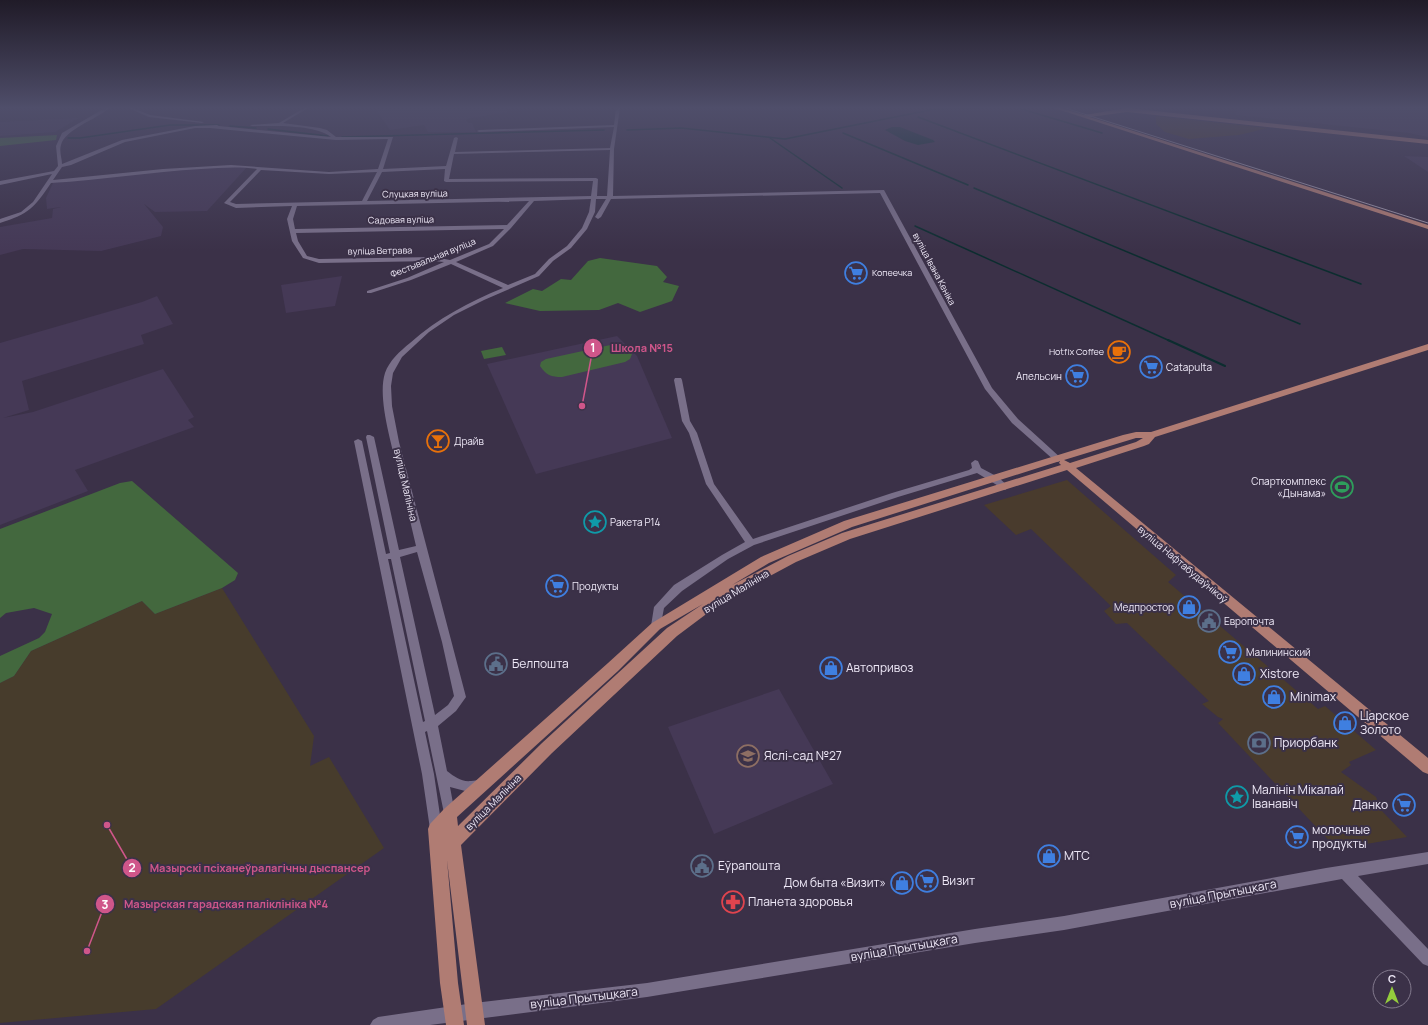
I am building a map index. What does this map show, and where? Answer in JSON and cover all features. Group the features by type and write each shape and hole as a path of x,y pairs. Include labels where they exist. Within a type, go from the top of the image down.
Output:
{"main road":[{"path":"1206,156 1428,227"},
{"path":"1063,463 1140,444 1145,442 1152,435 1428,347"},
{"name":"вуліца Малініна","path":"436,829 449,814 613,667 656,626 712,590 772,557 848,524 995,479 1063,463"},
{"name":"вуліца Малініна","path":"438,857 547,748 672,632 721,597 792,559 846,536 1005,487 1063,463"},
{"name":"вуліца Нафтабудаўнікоў","path":"1063,463 1428,767"},
{"name":"вуліца Малініна","path":"449,814 454,842 475,1018"},
{"path":"436,829 449,983 454,1020"}],"street":[{"path":"0,221 22,213 35,203 60,166 59,156"},
{"path":"60,166 89,156"},
{"path":"364,202 380,170 385,156"},
{"path":"451,156 446,181 596,178 592,212 585,228 569,247 551,260 537,274 507,287"},
{"path":"598,217 610,197 612,156"},
{"path":"49,182 175,169 250,166 329,173 448,167"},
{"name":"Слуцкая вуліца","path":"260,168 227,203 236,206 295,205 364,202 532,200 744,194"},
{"path":"0,183 56,172"},
{"name":"вуліца Івана Кеніка","path":"744,194 882,191 989,389 1015,421 1063,463"},
{"name":"Фестывальная вуліца","path":"369,292 409,279 491,245 532,200"},
{"name":"вуліца Ветрава","path":"295,205 290,219 295,241 305,257 320,261 434,259 452,262 507,287"},
{"name":"Садовая вуліца","path":"293,231 509,227"},
{"name":"вуліца Малініна","path":"432,725 454,707 460,697 447,642 421,548 388,406 387,386 389,373 399,356 427,331 452,314 507,287"},
{"path":"678,380 686,421 693,433 710,484 751,543"},
{"path":"370,437 432,725 449,814"},
{"path":"358,441 419,729 428,774 436,829"},
{"path":"656,626 659,607 678,588 725,557 751,543 895,495 972,472 976,466 1005,487"},
{"path":"382,558 421,548"},
{"path":"419,729 432,725"},
{"path":"442,775 462,787 472,787 484,783"},
{"name":"вуліца Прытыцкага","path":"378,1025 475,1018 975,936 1064,923 1428,858"},
{"path":"1344,872 1428,959"}],"shaded area":[{"path":"1404,156 1428,157 1428,172"},
{"path":"247,167 207,211 155,212 144,204 163,227 161,236 101,251 23,249 0,255 0,227 52,218 53,209 61,207 47,209 46,198 53,183 177,169"},
{"path":"342,276 335,306 286,313 281,285"},
{"path":"157,296 173,324 141,335 144,344 22,381 29,410 3,418 33,412 163,369 194,417 188,420 194,427 75,470 88,491 0,525 0,343 142,302"},
{"path":"617,336 637,356 672,438 536,474 487,364"},
{"path":"1067,480 1176,575 1168,582 1318,709 1325,706 1376,750 1349,762 1351,765 1341,772 1376,797 1381,810 1407,837 1337,849 1218,723 1223,719 1218,717 1202,704 1209,701 1127,623 1116,624 1104,611 1111,606 1031,529 1016,535 984,505"},
{"path":"222,588 314,736 310,766 329,757 384,848 156,1009 0,1023 0,683 14,676 31,651 142,601 155,614"},
{"name":"Яслі-сад №27","path":"779,689 833,784 714,834 668,727"}],"green space":[{"path":"600,258 657,266 667,277 663,282 679,286 672,301 640,312 618,303 599,310 540,311 505,303 533,289 542,291 561,279 571,280 588,261"},
{"path":"615,344 622,346 632,354 630,359 625,362 562,377 549,375 544,372 540,366 541,362 546,359"},
{"path":"502,347 506,355 484,359 481,351"},
{"path":"132,481 238,573 235,580 222,588 155,614 142,601 31,651 14,676 0,683 0,656 39,638 45,632 52,614 34,608 6,613 0,618 0,529 120,483"}],"waterway":[{"path":"796,156 842,188"},
{"path":"898,156 968,185"},
{"path":"1021,156 1361,284"},
{"path":"974,188 1300,324"},
{"path":"915,226 1170,341"},
{"path":"1168,340 1225,366"}],"tram line":[{"path":"1216,156 1428,223"}],"place":[{"name":"Копеечка","path":"856,273"},
{"name":"Hotfix Coffee","path":"1119,352"},
{"name":"Catapulta","path":"1151,367"},
{"name":"Апельсин","path":"1077,376"},
{"name":"Школа №15","path":"582,406"},
{"name":"Драйв","path":"438,441"},
{"name":"Спарткомплекс «Дынама»","path":"1342,487"},
{"name":"Ракета Р14","path":"595,522"},
{"name":"Продукты","path":"557,586"},
{"name":"Медпростор","path":"1189,607"},
{"name":"Европочта","path":"1209,621"},
{"name":"Малининский","path":"1230,652"},
{"name":"Белпошта","path":"496,664"},
{"name":"Автопривоз","path":"831,668"},
{"name":"Xistore","path":"1244,674"},
{"name":"Minimax","path":"1274,697"},
{"name":"Царское Золото","path":"1345,723"},
{"name":"Приорбанк","path":"1259,743"},
{"name":"Яслі-сад №27","path":"748,756"},
{"name":"Малінін Мікалай Іванавіч","path":"1237,797"},
{"name":"Данко","path":"1404,805"},
{"name":"Мазырскі псіханеўралагічны дыспансер","path":"107,825"},
{"name":"молочные продукты","path":"1297,837"},
{"name":"МТС","path":"1049,856"},
{"name":"Еўрапошта","path":"702,866"},
{"name":"Визит","path":"927,881"},
{"name":"Дом быта «Визит»","path":"902,883"},
{"name":"Планета здоровья","path":"733,902"},
{"name":"Мазырская гарадская паліклініка №4","path":"87,951"}]}
